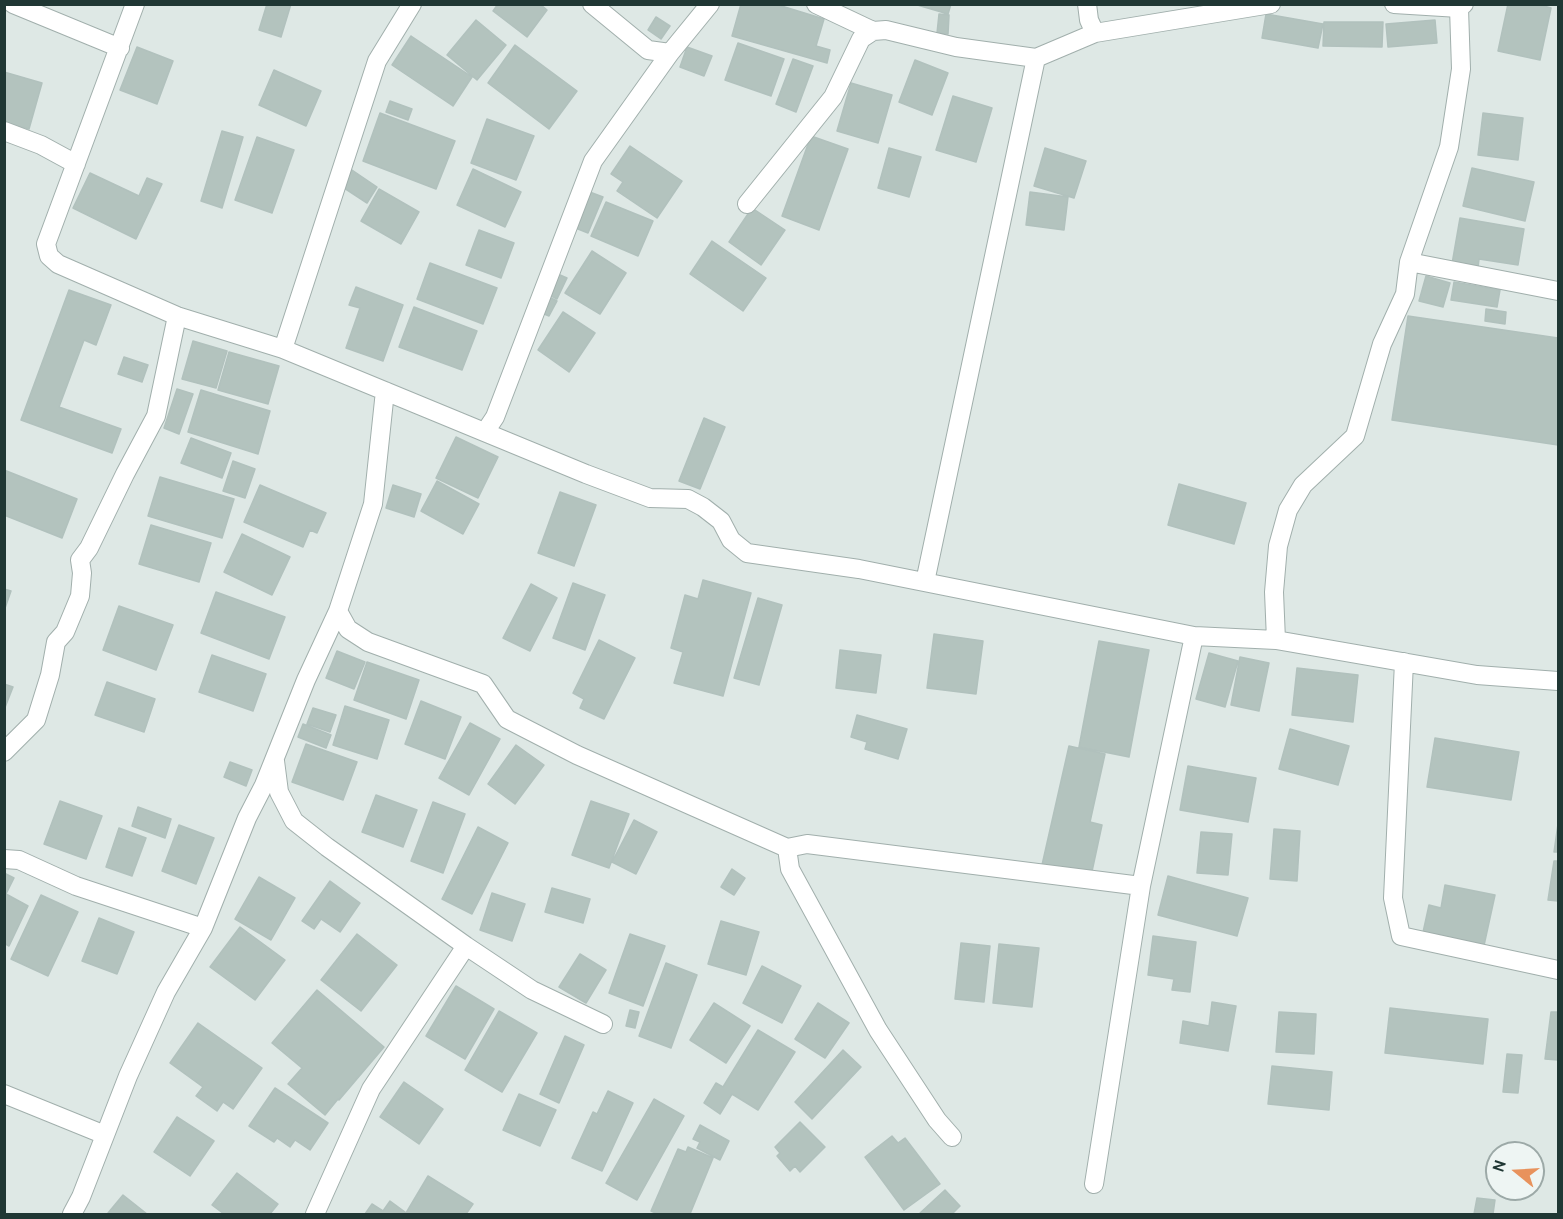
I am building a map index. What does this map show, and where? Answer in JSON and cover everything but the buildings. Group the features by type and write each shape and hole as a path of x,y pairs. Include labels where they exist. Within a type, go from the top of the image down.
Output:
{"street":[{"path":"13,4 120,48"},
{"path":"135,4 46,244 49,256 58,264 177,316 283,349 586,474 650,498 688,499 721,521 731,540 747,553 859,569 1194,636 1276,640 1477,675 1558,681"},
{"path":"283,349 377,61 412,4"},
{"path":"592,4 648,50 670,53"},
{"path":"485,432 495,417 592,160 670,53 710,4"},
{"path":"816,4 873,32"},
{"path":"1087,4 1089,20 1095,33"},
{"path":"747,204 833,97 861,39 873,32 886,30 956,47 1036,58 1095,33 1270,4"},
{"path":"1276,640 1274,592 1278,546 1288,510 1303,485 1355,436 1382,344 1405,294 1409,262 1449,147 1461,69 1461,6 1394,4"},
{"path":"926,582 1036,58"},
{"path":"4,131 42,145 76,164"},
{"path":"1409,262 1558,291"},
{"path":"4,753 36,720 50,675 56,642 65,632 80,596 82,573 80,560 89,548 156,416 177,316"},
{"path":"72,1215 166,992 203,928 274,756 338,611 373,504 385,391"},
{"path":"338,611 348,628 369,642 483,684 507,718 577,755 787,848 807,844 1141,886"},
{"path":"1094,1184 1141,886 1194,636"},
{"path":"1404,662 1393,898 1401,936 1558,970"},
{"path":"274,756 279,792 294,821 466,946 532,990 603,1024"},
{"path":"787,848 790,869 878,1030 937,1120 952,1137"},
{"path":"4,859 19,860 76,886 203,928"},
{"path":"315,1215 371,1089 466,946"},
{"path":"4,1094 105,1135"}]}
